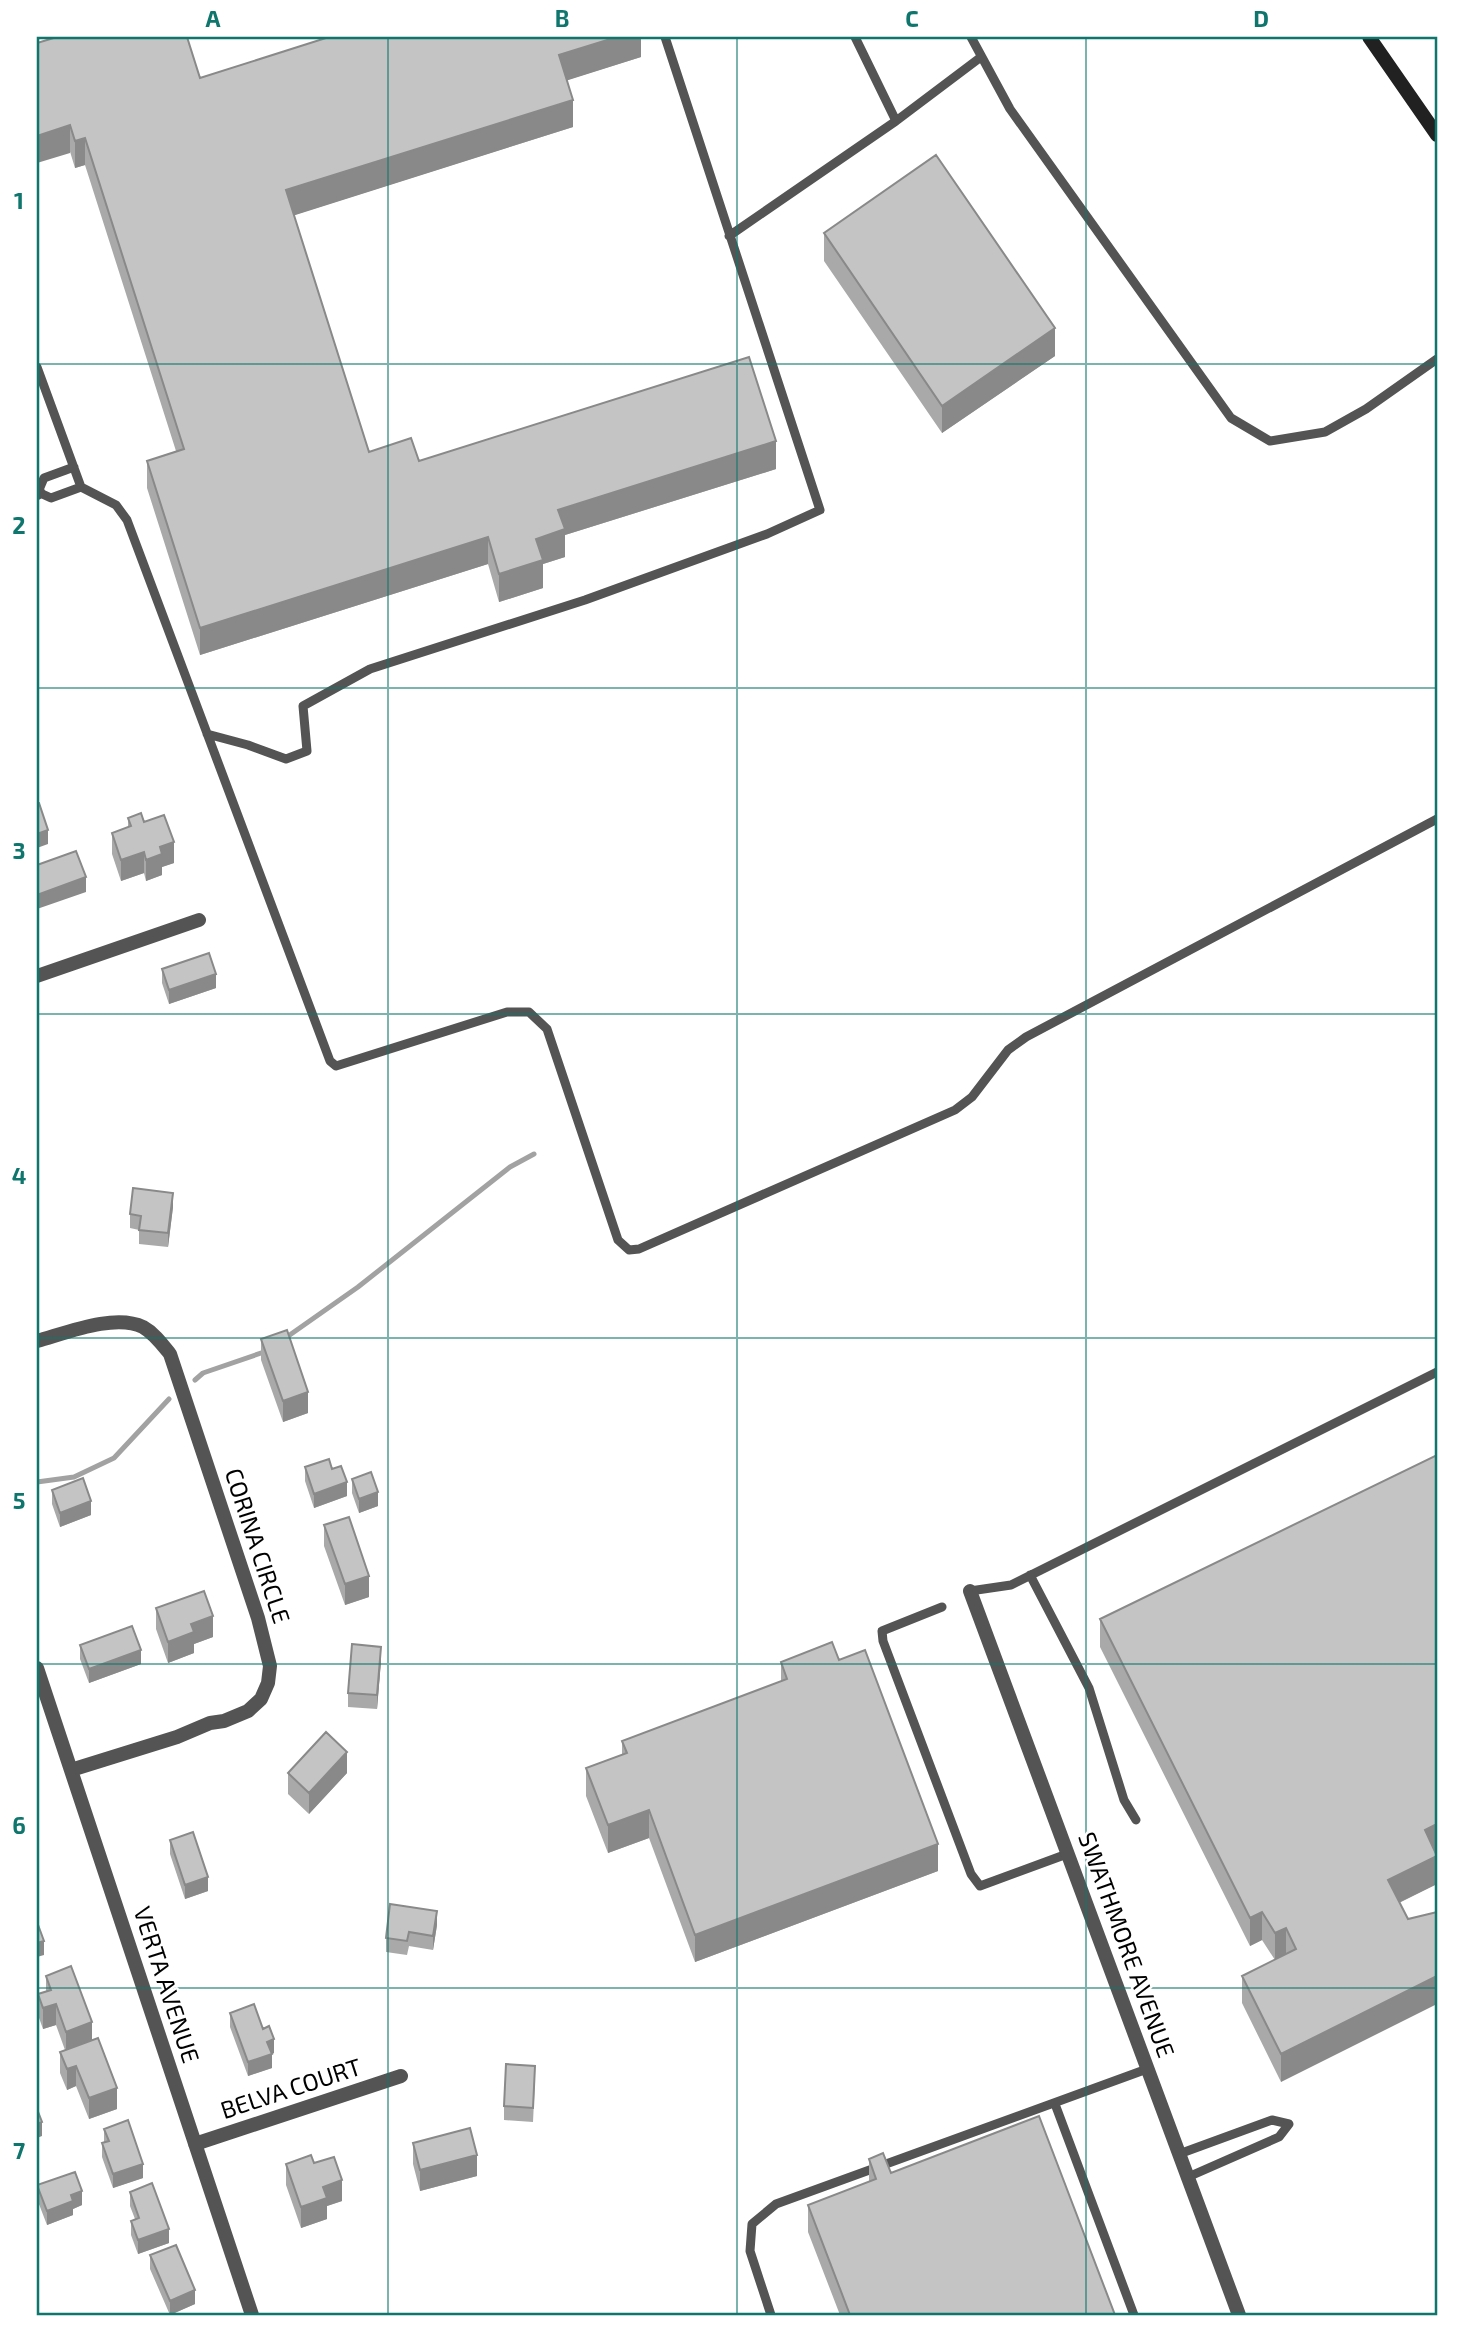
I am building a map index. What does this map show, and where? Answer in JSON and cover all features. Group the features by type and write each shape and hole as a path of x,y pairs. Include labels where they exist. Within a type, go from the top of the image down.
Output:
{"main road":[{"path":"1369,37 1437,135"}],"street":[{"path":"37,976 200,920"},
{"name":"CORINA CIRCLE","path":"37,1341 109,1322 126,1322 143,1327 156,1336 170,1354 258,1618 270,1666 268,1684 261,1699 248,1711 177,1737 71,1770"},
{"name":"SWATHMORE AVENUE","path":"970,1591 1239,2315"},
{"name":"VERTA AVENUE","path":"37,1668 252,2315"},
{"name":"BELVA COURT","path":"195,2144 401,2076"}],"lane":[{"path":"207,734 286,759 307,751 303,706 370,669 598,595 767,534 820,510 665,37"},
{"path":"855,37 896,121"},
{"path":"971,37 1010,109 1231,418 1270,441 1325,432 1366,409 1437,360"},
{"path":"729,236 896,121 981,57"},
{"path":"37,367 82,487 116,505 127,520 330,1061 336,1066 507,1012 529,1012 547,1029 618,1240 628,1250 639,1249 955,1110 972,1097 1008,1050 1026,1037 1437,819"},
{"path":"74,467 44,478 37,492 51,498 82,487"},
{"path":"970,1591 1011,1585 1437,1372"},
{"path":"1030,1576 1089,1688 1124,1800 1136,1820"},
{"path":"942,1607 882,1631 883,1641 971,1874 980,1886 1068,1854"},
{"path":"771,2315 750,2251 752,2224 776,2204 1147,2069"},
{"path":"1055,2104 1134,2315"},
{"path":"1179,2154 1272,2120 1289,2124 1279,2137 1188,2177"}],"building":[{"path":"57,37 187,37 200,78 329,37 617,37 559,55 573,100 286,190 369,452 411,438 419,461 749,357 776,441 558,510 565,529 536,539 543,560 499,574 488,537 200,628 147,461 184,449 85,138 75,141 70,125 37,136 37,43"},
{"path":"936,155 1055,328 942,406 824,233"},
{"path":"37,803 48,830 37,834"},
{"path":"141,813 144,822 164,815 174,842 160,847 162,854 146,860 144,852 121,860 112,833 131,826 128,818"},
{"path":"76,851 86,877 37,895 37,865"},
{"path":"209,953 216,974 169,990 162,969"},
{"path":"133,1188 173,1193 168,1233 139,1230 141,1216 130,1214"},
{"path":"287,1330 308,1392 283,1401 261,1339"},
{"path":"1437,1455 1437,1824 1425,1830 1437,1856 1388,1880 1408,1919 1437,1912 1437,1976 1281,2054 1242,1976 1296,1949 1286,1928 1275,1933 1262,1912 1250,1918 1100,1619"},
{"path":"329,1459 332,1469 341,1466 347,1482 314,1494 305,1467"},
{"path":"371,1472 378,1492 359,1499 352,1479"},
{"path":"83,1478 91,1501 60,1513 52,1490"},
{"path":"349,1517 369,1576 345,1584 324,1525"},
{"path":"204,1591 213,1616 191,1624 194,1632 168,1642 156,1608"},
{"path":"132,1626 141,1650 89,1669 80,1645"},
{"path":"832,1642 839,1660 865,1650 938,1844 695,1935 649,1810 608,1825 586,1768 627,1753 622,1741 787,1679 781,1662"},
{"path":"352,1644 381,1647 377,1695 348,1693"},
{"path":"326,1732 347,1752 309,1793 288,1773"},
{"path":"193,1832 208,1877 185,1885 170,1840"},
{"path":"390,1904 437,1911 433,1936 409,1932 407,1941 386,1938"},
{"path":"37,1922 44,1941 37,1943"},
{"path":"71,1966 92,2022 66,2032 56,2004 43,2008 38,1994 51,1990 46,1976"},
{"path":"254,2004 263,2029 269,2026 274,2039 267,2042 272,2054 248,2062 230,2013"},
{"path":"98,2038 117,2088 89,2098 76,2066 67,2069 60,2052"},
{"path":"506,2064 535,2066 533,2108 504,2106"},
{"path":"37,2109 42,2122 37,2124"},
{"path":"1039,2116 1115,2315 850,2315 808,2205 876,2179 869,2159 883,2153 891,2173"},
{"path":"128,2120 143,2164 113,2174 102,2143 109,2141 104,2129"},
{"path":"470,2128 477,2155 420,2170 413,2143"},
{"path":"311,2155 314,2163 334,2157 342,2180 323,2187 327,2198 301,2207 286,2164"},
{"path":"75,2172 82,2191 71,2195 73,2201 47,2211 37,2185"},
{"path":"152,2183 169,2229 138,2240 131,2221 139,2218 130,2192"},
{"path":"176,2245 195,2290 170,2301 150,2255"}],"waterway":[{"path":"284,1339 358,1287 510,1167 534,1154"},
{"path":"195,1380 203,1373 267,1351"},
{"path":"37,1482 74,1477 114,1458 169,1399"}]}
